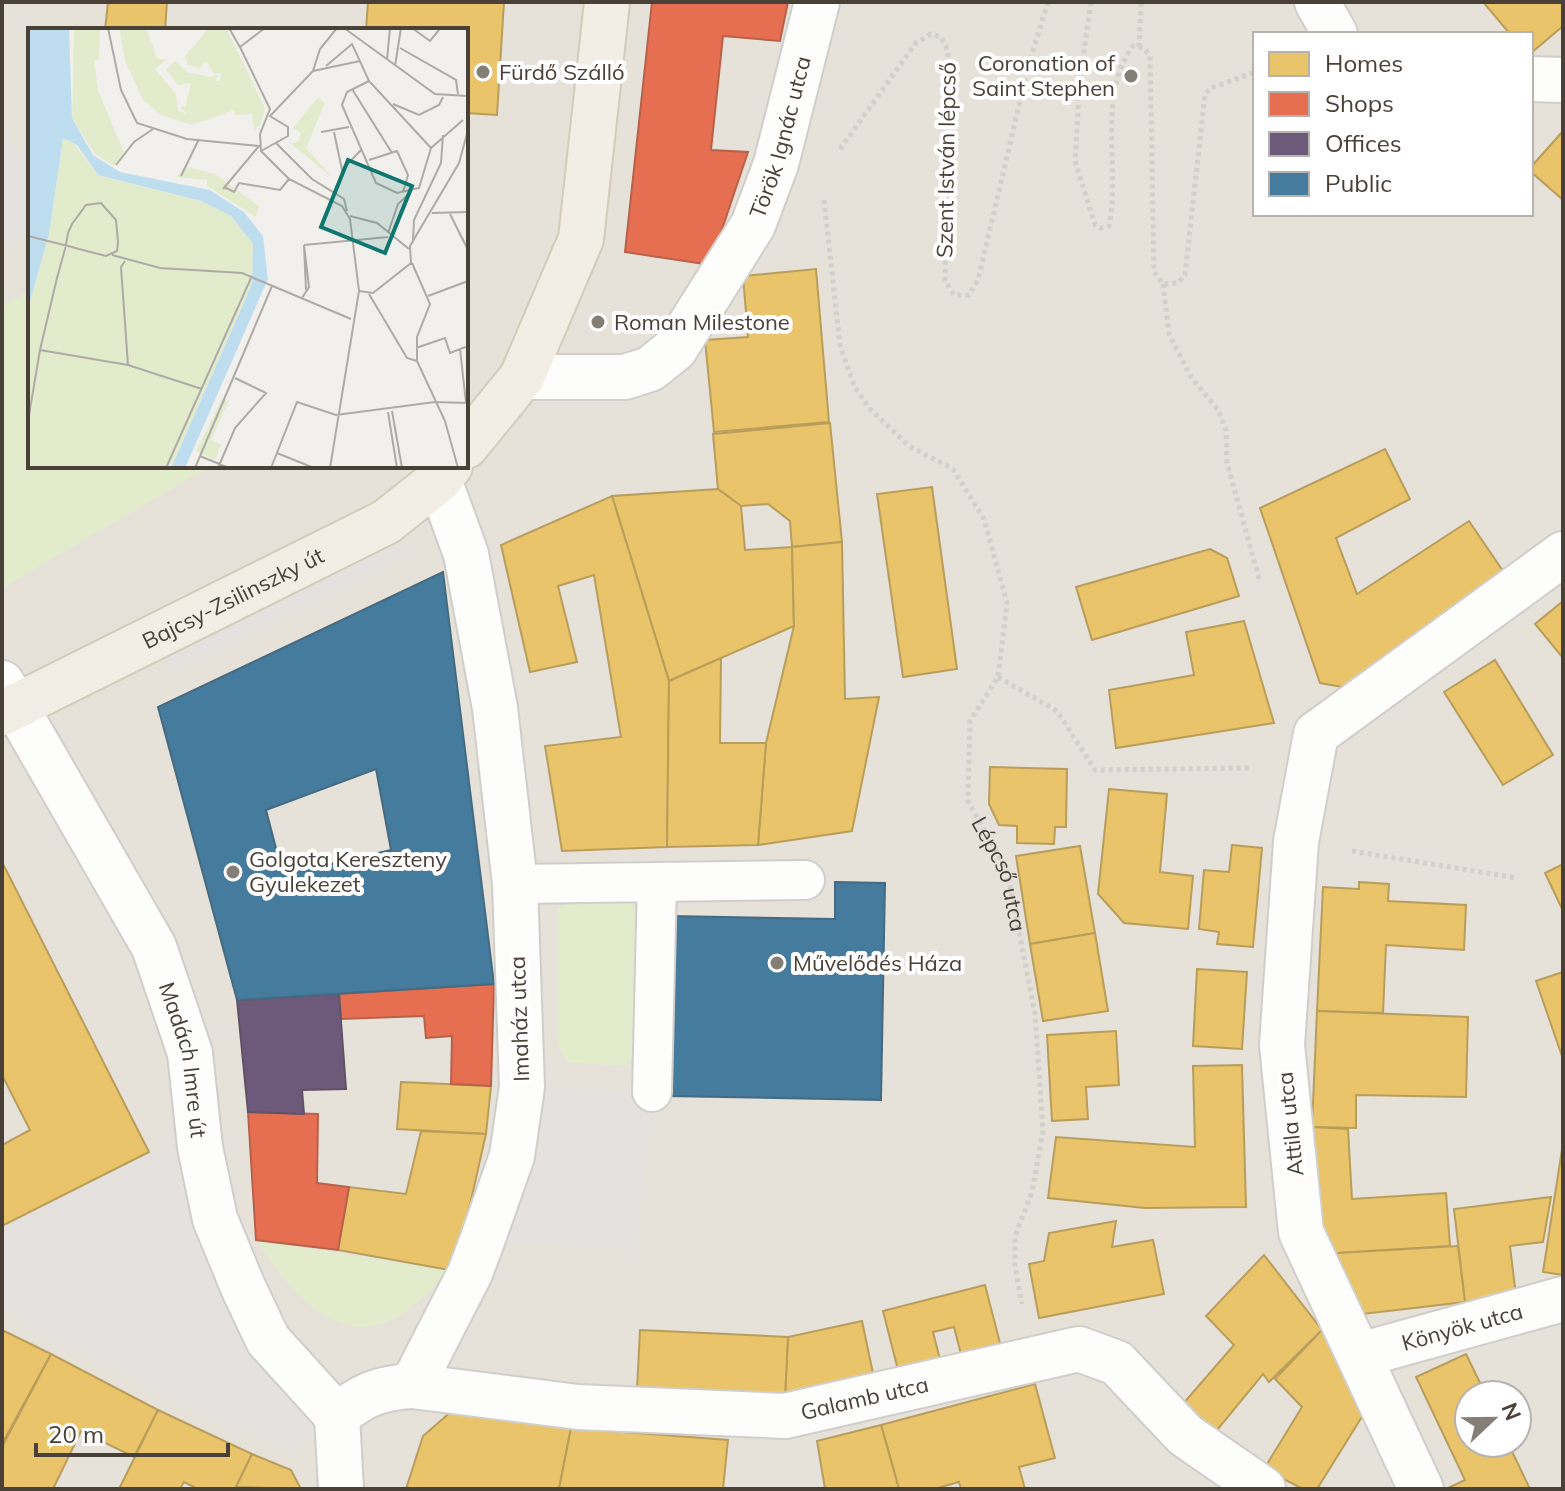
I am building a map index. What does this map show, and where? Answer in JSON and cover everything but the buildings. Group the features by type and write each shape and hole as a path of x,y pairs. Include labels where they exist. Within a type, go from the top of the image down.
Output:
{"main road":[{"path":"468,444 522,377 581,239 607,2"},
{"name":"Bajcsy-Zsilinszky út","path":"7,700 386,522 444,473"}],"street":[{"name":"Török Ignác utca","path":"522,377 625,377 650,369 675,349 729,268 753,225 776,164 817,2"},
{"path":"1533,79 1563,80"},
{"name":"Imaház utca","path":"412,1386 470,1273 512,1156 522,1087 515,884 486,661 466,554 444,473"},
{"path":"1316,734 1563,554"},
{"name":"Madách Imre út","path":"7,700 154,947 190,1053 200,1147 215,1219 243,1287 268,1340 337,1416"},
{"name":"Attila utca","path":"1316,734 1296,842 1282,1045 1301,1232 1421,1489"},
{"name":"Könyök utca","path":"1360,1355 1563,1299"},
{"name":"Galamb utca","path":"412,1386 578,1407 785,1416 1079,1349 1117,1363 1185,1435 1263,1489"},
{"path":"341,1489 337,1416 361,1396 382,1388 412,1386"}],"lane":[{"path":"515,884 805,880"},
{"path":"652,1092 657,882"}],"path":[{"name":"Szent István lépcső","path":"833,159 916,43 931,34 941,37 948,51 945,281 954,295 969,295 978,280 1028,67 1048,2"},
{"path":"1091,2 1080,79 1075,161 1095,225 1101,228 1109,226 1116,88 1124,58 1133,46 1139,47 1150,56 1154,272 1163,284 1169,334 1191,377 1218,410 1226,430 1227,463 1260,582"},
{"path":"1139,47 1141,2"},
{"path":"1163,284 1178,283 1185,275 1205,94 1211,88 1253,73"},
{"path":"823,186 840,345 854,386 871,410 909,446 953,469 984,519 1007,603 998,677 1057,711 1095,770 1255,768 1284,757 1316,734"},
{"name":"Lépcső utca","path":"998,677 970,721 968,801 1007,871 1035,1013 1043,1131 1032,1192 1015,1236 1015,1267 1030,1328 1057,1352"},
{"path":"1296,842 1517,878"}],"shaded area":[{"path":"2,2 1563,2 1563,1489 2,1489"},
{"path":"2,121 28,176 28,235 2,249"},
{"path":"386,522 403,557 172,671 155,637"},
{"path":"522,1087 652,1092 636,1249 482,1241"},
{"path":"200,1147 215,1219 337,1416 292,1452 146,1385 2,1309 2,1226 149,1152"}],"green space":[{"path":"28,291 28,468 208,468 2,588 2,307"},
{"path":"573,900 628,900 641,913 639,1052 625,1066 567,1062 558,1044 558,909"},
{"path":"256,1240 447,1270 420,1300 393,1319 368,1327 344,1324 321,1314 299,1295"}],"place":[{"name":"Fürdő Szálló","path":"483,72"},
{"name":"Coronation of Saint Stephen","path":"1131,76"},
{"name":"Roman Milestone","path":"598,322"},
{"name":"Golgota Kereszteny Gyulekezet","path":"233,872"},
{"name":"Művelődés Háza","path":"777,963"}]}
